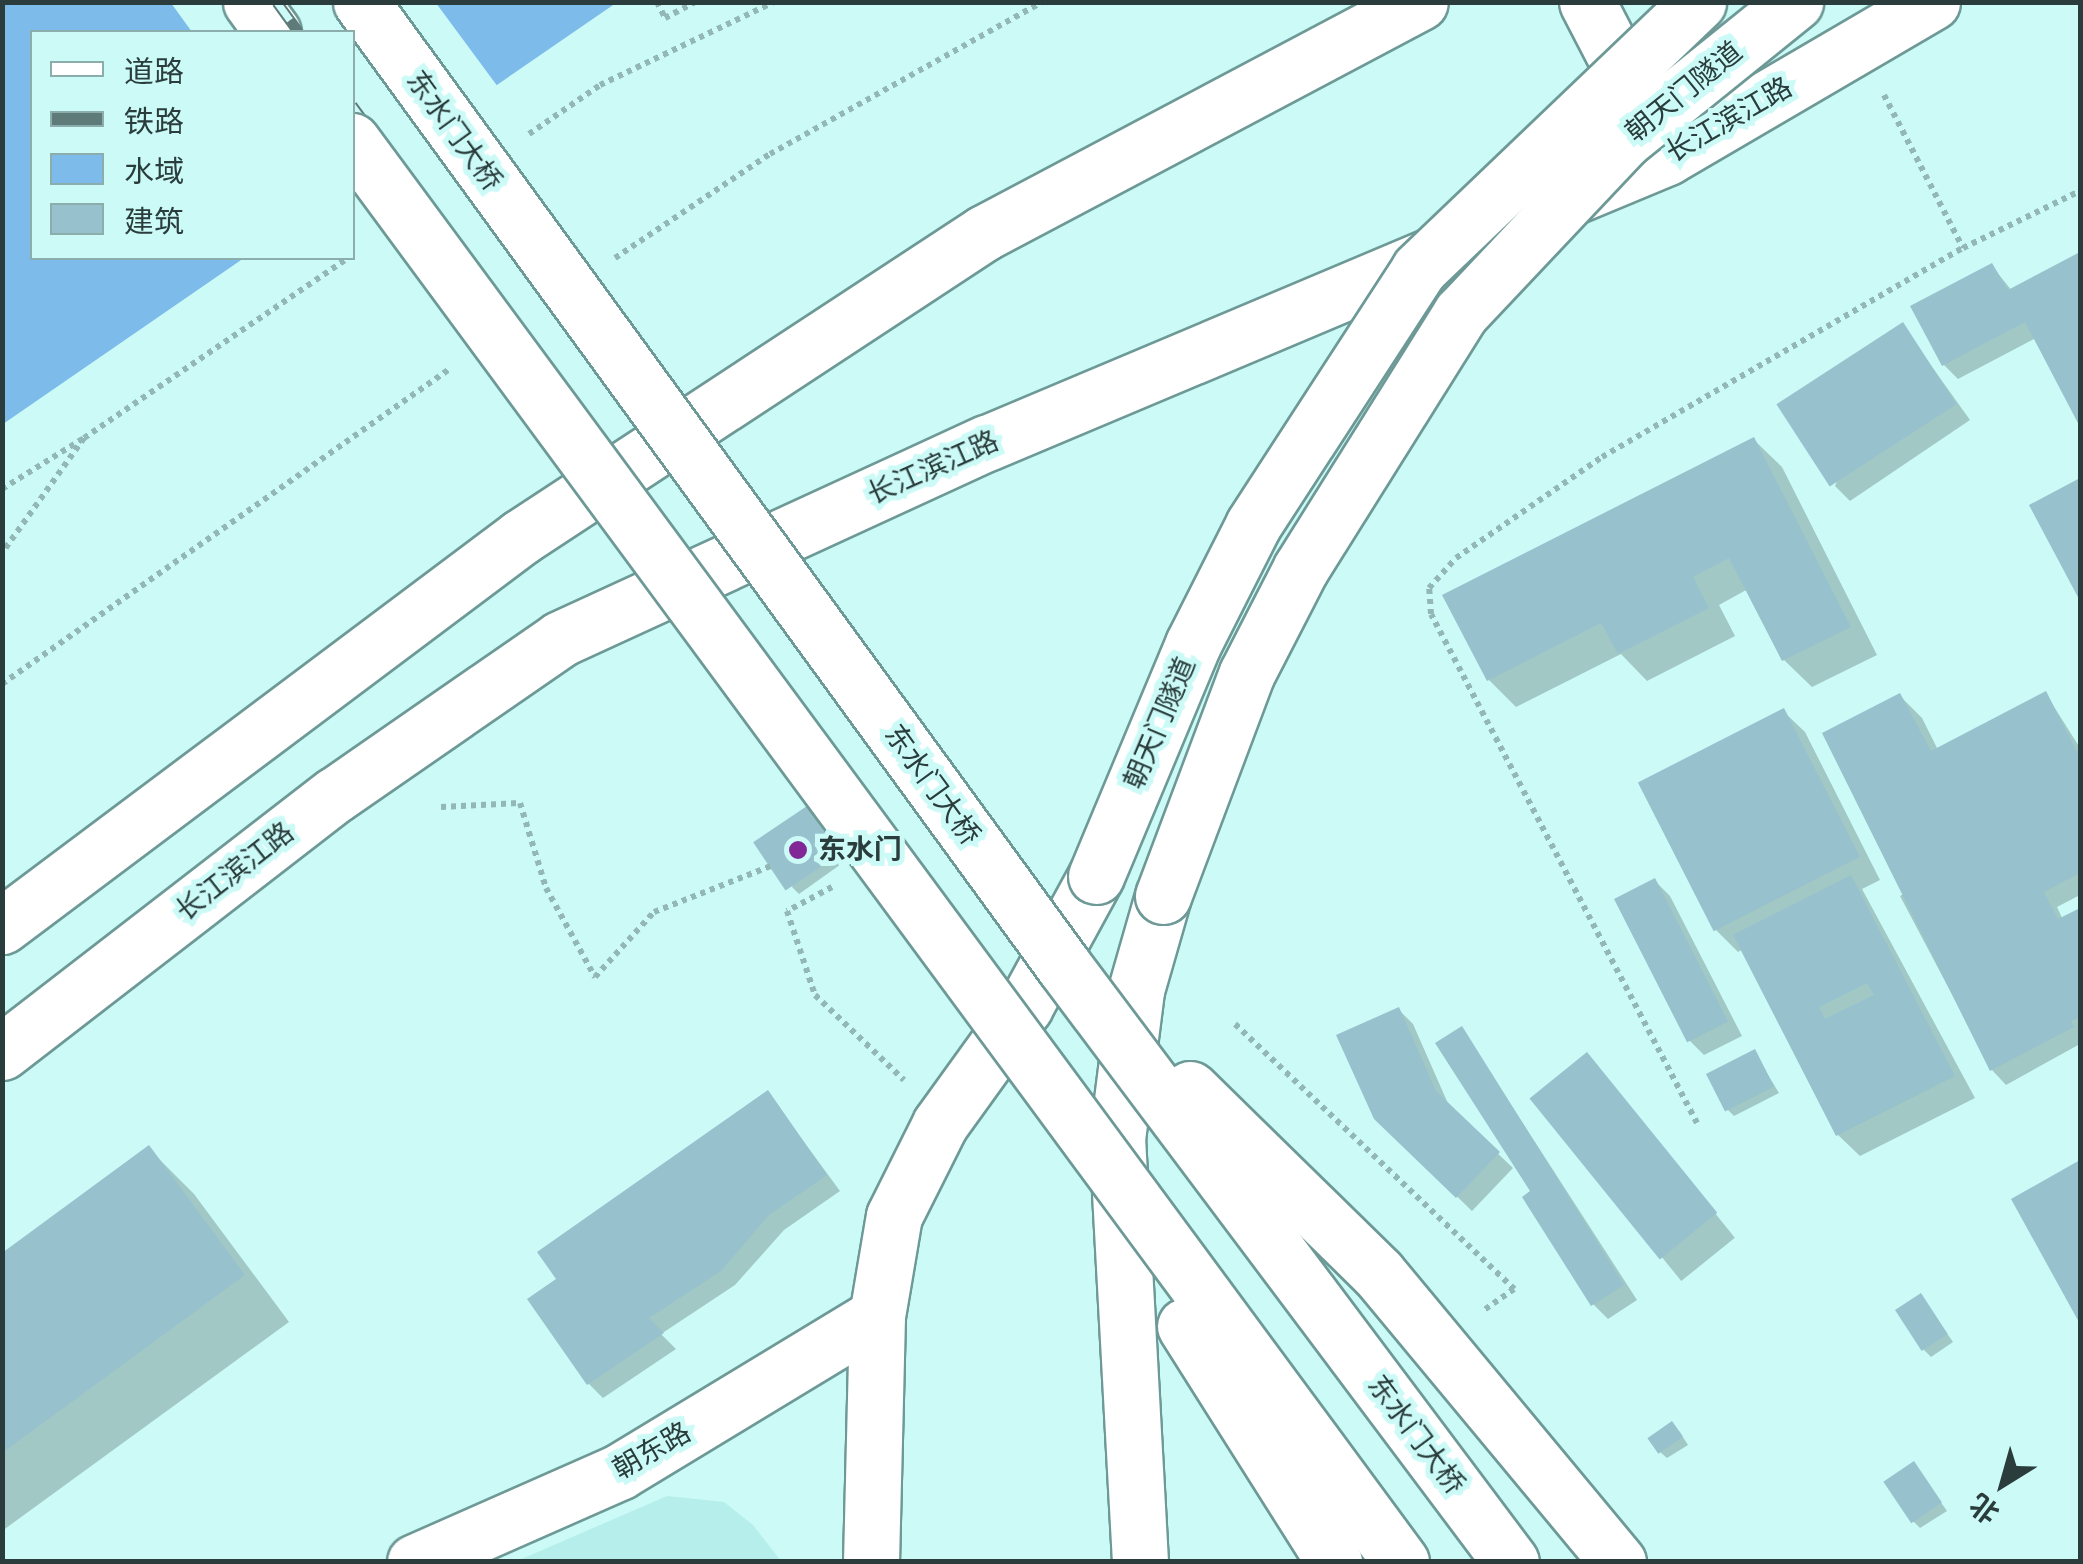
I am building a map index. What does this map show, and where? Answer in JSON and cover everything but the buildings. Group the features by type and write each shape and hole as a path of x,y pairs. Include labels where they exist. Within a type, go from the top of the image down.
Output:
{"main road":[{"path":"251,2 272,30"},
{"name":"东水门大桥","path":"361,2 1062,965 1511,1562"},
{"path":"2,926 520,537 984,233 1420,2"},
{"path":"1587,2 1667,157"},
{"name":"朝天门隧道","path":"871,1562 878,1316 894,1216 932,1139 1025,1006 1096,876 1193,644 1252,525 1419,269 1698,2"},
{"name":"朝天门隧道","path":"1140,1562 1118,1139 1136,990 1163,896 1247,673 1301,568 1461,312 1624,140 1796,2"},
{"name":"长江滨江路","path":"2,1052 335,795 560,639 987,443 1667,157 1932,2"},
{"path":"355,146 997,1021 1402,1562"},
{"path":"1062,965 1378,1274 1618,1562"},
{"path":"997,1021 1334,1562"},
{"name":"朝东路","path":"415,1562 620,1472 878,1316"}],"path":[{"path":"657,2 665,18 695,2"},
{"path":"518,141 600,85 774,2"},
{"path":"1858,46 1963,248"},
{"path":"1696,1123 1430,614 1429,588 1456,558 1602,457 1963,248 2080,192"},
{"path":"2,489 84,438 345,260"},
{"path":"2,554 84,438"},
{"path":"441,806 520,803 546,888 596,977 654,912 771,866"},
{"path":"1235,1024 1514,1288 1474,1316"}],"shaded area":[{"path":"667,1496 724,1502 753,1525 781,1561 517,1561"}],"water":[{"path":"3,3 616,3 355,183 355,30 30,30 30,260 241,260 3,424"}],"pier":[{"path":"171,3 436,3 501,91 355,187 355,30 191,30"}],"railway":[{"path":"277,2 298,30"},
{"path":"341,2 1006,908"},
{"path":"355,109 963,938"}],"place":[{"name":"东水门","path":"798,850"}]}
